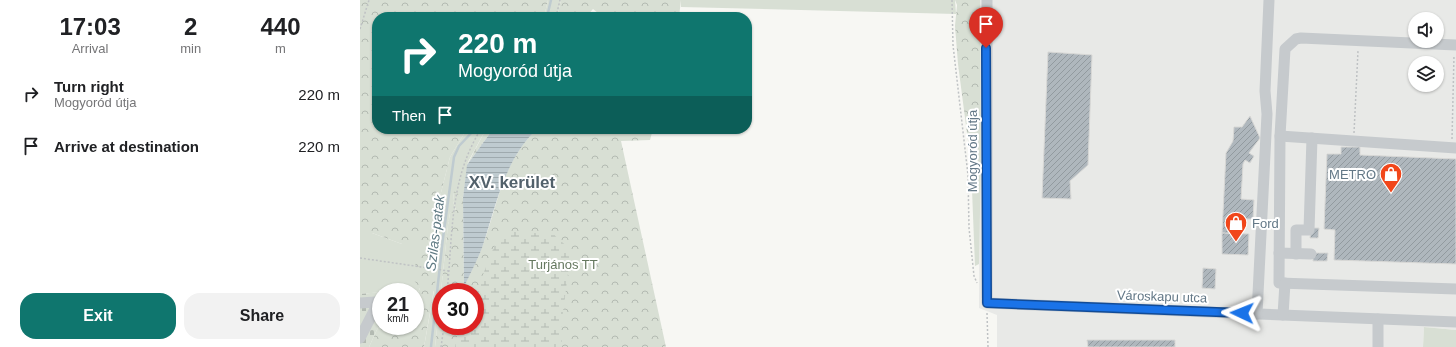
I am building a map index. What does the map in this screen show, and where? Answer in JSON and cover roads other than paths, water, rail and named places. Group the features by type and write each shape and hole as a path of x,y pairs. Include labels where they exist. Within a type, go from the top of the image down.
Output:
{"street":[{"name":"Mogyoród útja","path":"987,0 987,303"},
{"path":"1257,314 1268,114 1265,91 1269,0"},
{"path":"1455,49 1301,38 1296,39 1285,49 1280,136 1279,283 1456,289"},
{"path":"1280,136 1454,148"},
{"path":"1296,254 1296,230 1308,230 1312,138"},
{"path":"1279,254 1311,254"},
{"path":"1283,315 1285,283"},
{"path":"360,303 375,302 377,305 360,338"},
{"name":"Városkapu utca","path":"987,303 1456,322"},
{"path":"1378,319 1378,347"}],"waterway":[{"name":"Szilas-patak","path":"548,12 551,0"},
{"name":"Szilas-patak","path":"431,347 454,157 459,146 470,134"}],"place":[{"name":"METRO","path":"1391,194"},
{"name":"Ford","path":"1236,242"}],"district":[{"name":"XV. kerület","path":"512,182"}],"park label":[{"name":"Turjános TT","path":"563,264"}]}
